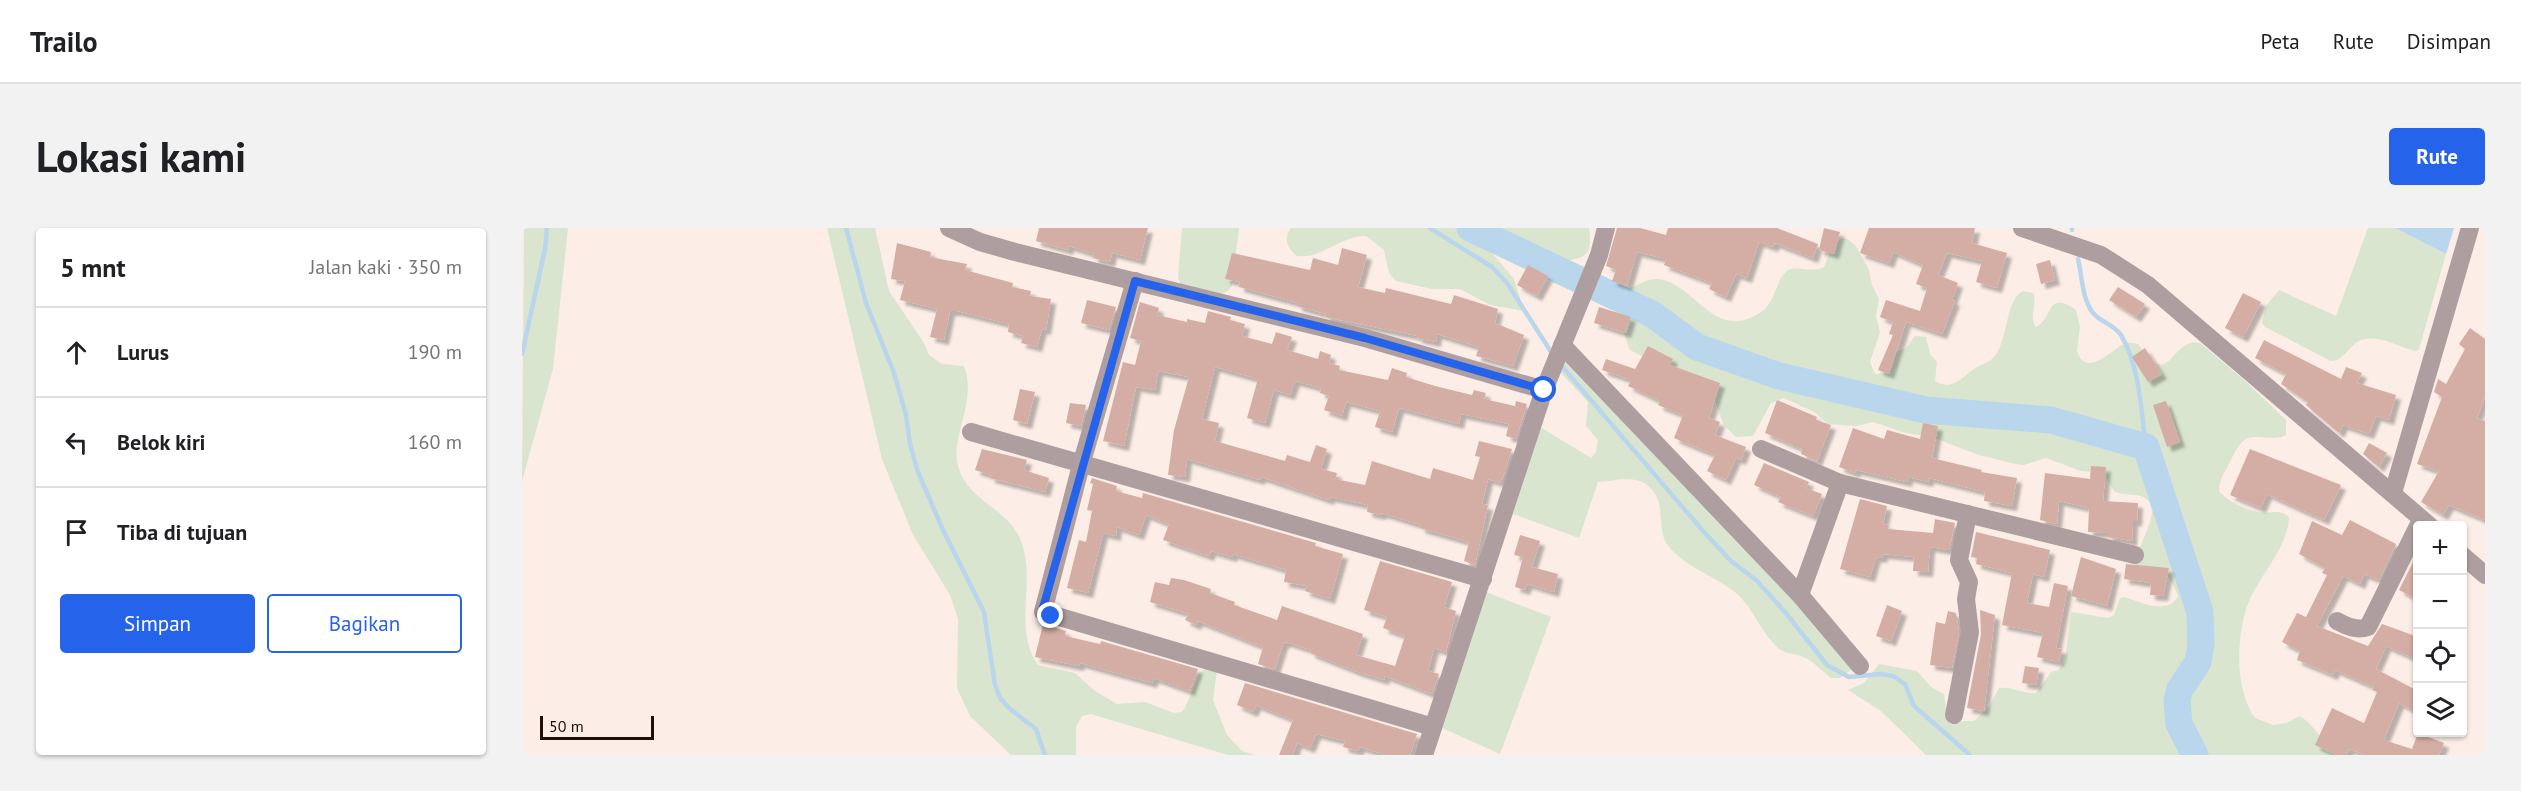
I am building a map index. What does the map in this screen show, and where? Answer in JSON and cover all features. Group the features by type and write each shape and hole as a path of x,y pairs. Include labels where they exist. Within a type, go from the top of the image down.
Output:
{"street":[{"path":"949,228 980,242 1015,252 1365,338 1544,390"},
{"path":"1424,755 1544,390 1599,255 1606,228"},
{"path":"2022,228 2063,235 2101,255 2148,285 2393,493 2419,521"},
{"path":"2393,493 2469,228"},
{"path":"1135,281 1081,465 1043,608 1046,614 1433,727"},
{"path":"1560,348 1800,595 1860,666"},
{"path":"970,432 1483,579"},
{"path":"1761,449 1840,483 2135,555"},
{"path":"1800,595 1840,483"},
{"path":"1954,715 1970,632 1966,599 1969,582 1959,560 1968,514"},
{"path":"2337,621 2360,629 2368,627 2413,541"},
{"path":"2467,559 2485,575"}],"green space":[{"path":"524,228 568,228 553,369 522,481"},
{"path":"827,228 875,228 889,291 924,343 929,355 942,364 964,366 968,393 957,445 959,469 972,490 1008,521 1021,541 1027,572 1025,620 1027,636 1030,651 1038,665 1075,673 1095,691 1117,704 1145,702 1174,713 1181,712 1185,708 1200,672 1209,667 1217,671 1213,700 1227,735 1242,751 1255,755 1228,755 1091,714 1082,716 1076,727 1076,755 1011,755 970,716 957,688 958,619 950,595 913,535 882,459"},
{"path":"1182,228 1239,228 1232,286 1227,291 1216,295 1182,288 1178,278"},
{"path":"1291,228 1589,228 1590,243 1584,255 1564,261 1543,259 1507,243 1494,244 1492,253 1514,279 1524,311 1490,305 1460,289 1432,289 1396,281 1389,273 1384,250 1366,236 1349,239 1315,254 1297,256 1287,243 1287,236"},
{"path":"2368,228 2395,228 2446,254 2419,349 2415,351 2385,340 2372,338 2355,343 2341,358 2331,361 2265,327 2262,323 2266,306 2279,290 2336,316"},
{"path":"1841,239 1848,239 1856,246 1869,270 1872,285 1879,299 1876,316 1880,332 1870,362 1875,374 1879,374 1896,352 1906,348 1915,336 1926,337 1930,354 1937,362 1935,381 1945,385 1958,381 1995,356 2010,309 2023,291 2033,293 2033,319 2036,327 2042,323 2055,304 2066,304 2076,310 2080,326 2077,351 2081,359 2087,363 2100,360 2124,344 2131,343 2138,344 2157,364 2164,364 2182,347 2190,343 2200,343 2243,379 2286,420 2286,435 2282,437 2246,439 2237,449 2219,486 2222,495 2242,507 2261,513 2282,513 2289,518 2284,540 2249,601 2240,645 2240,677 2248,706 2255,718 2273,725 2286,723 2300,716 2337,755 1926,755 1881,711 1848,690 1864,683 1879,664 1917,671 1931,687 1944,694 1947,717 1952,721 1974,721 1989,707 1999,688 2036,693 2051,672 2058,670 2065,662 2071,612 2108,618 2114,615 2120,598 2161,606 2168,605 2178,596 2171,581 2163,573 2135,566 2151,520 2150,504 2141,496 2114,491 2103,473 2081,471 2046,458 2024,465 2011,463 1976,454 1932,437 1906,433 1873,422 1856,426 1828,424 1814,412 1784,398 1771,403 1753,436 1736,437 1724,425 1711,391 1630,350 1615,310 1599,293 1602,285 1627,289 1659,279 1676,285 1720,318 1732,321 1746,320 1766,308 1780,279 1788,270 1797,268 1815,270 1824,267 1833,244"},
{"path":"1569,358 1691,486 1851,665 1851,670 1840,678 1831,678 1813,662 1777,647 1736,593 1684,561 1669,547 1662,532 1658,499 1654,492 1642,482 1624,479 1598,482 1579,538 1513,514 1540,427 1591,458 1596,452 1598,440 1586,426 1588,402 1561,373 1560,369"},
{"path":"1486,592 1551,617 1500,754 1440,727"}],"water":[{"path":"2395,228 2454,228 2446,254"}],"building":[{"path":"1039,228 1148,228 1140,260 1112,253 1110,262 1093,258 1094,254 1069,246 1068,250 1036,241"},
{"path":"1617,228 1640,228 1666,235 1668,228 1777,228 1818,244 1813,258 1775,243 1773,247 1759,242 1747,278 1736,274 1726,297 1709,289 1712,283 1664,265 1666,259 1637,252 1627,286 1612,281 1616,270 1606,266"},
{"path":"1824,228 1840,232 1834,254 1819,250"},
{"path":"1869,228 1975,228 1972,243 2007,253 1997,288 1976,282 1982,261 1947,253 1938,275 1958,283 1952,300 1955,301 1942,334 1906,322 1889,374 1878,370 1893,335 1889,334 1893,322 1880,317 1886,300 1920,311 1927,288 1916,284 1923,265 1893,252 1889,263 1860,253"},
{"path":"897,243 931,252 930,257 967,264 965,270 1013,283 1012,287 1031,291 1030,296 1051,299 1046,330 1042,329 1037,347 1021,343 1023,336 1008,332 1009,324 957,311 950,311 944,340 930,337 937,309 900,300 905,281 891,279"},
{"path":"1342,248 1367,255 1358,287 1385,293 1386,288 1451,304 1454,295 1498,309 1495,323 1524,335 1513,366 1476,356 1479,347 1437,334 1436,342 1417,338 1418,336 1325,317 1326,314 1297,306 1298,303 1239,287 1240,282 1225,279 1232,253 1310,270 1313,258 1338,265"},
{"path":"2050,260 2055,280 2041,284 2036,264"},
{"path":"1528,265 1548,276 1537,296 1517,285"},
{"path":"2118,287 2145,304 2136,317 2109,300"},
{"path":"2243,293 2261,302 2243,337 2225,328"},
{"path":"1087,300 1116,307 1109,330 1081,323"},
{"path":"1140,302 1159,308 1157,315 1187,322 1187,319 1205,323 1208,311 1231,317 1230,320 1245,324 1242,336 1272,344 1276,332 1292,337 1287,350 1318,359 1320,351 1331,355 1329,363 1340,366 1339,370 1388,380 1392,368 1407,373 1406,377 1435,386 1472,395 1474,390 1486,393 1484,399 1515,406 1516,401 1527,404 1516,439 1506,436 1509,424 1461,414 1459,424 1399,408 1392,432 1375,427 1380,411 1346,402 1342,416 1324,410 1329,396 1320,393 1321,388 1295,381 1290,395 1274,390 1265,423 1247,418 1258,379 1215,367 1202,419 1219,423 1215,441 1285,461 1287,455 1310,462 1316,445 1327,449 1321,469 1337,473 1335,479 1365,485 1372,461 1430,479 1433,468 1473,480 1480,457 1475,456 1479,441 1512,449 1501,483 1488,479 1482,504 1488,505 1475,565 1464,561 1469,542 1420,528 1421,525 1382,513 1381,515 1367,512 1368,505 1330,497 1329,500 1261,477 1260,480 1187,459 1185,477 1168,475 1174,430 1189,377 1158,371 1155,390 1136,387 1124,446 1103,441 1123,362 1135,365 1141,341 1130,338"},
{"path":"1599,307 1631,317 1626,333 1594,323"},
{"path":"2470,328 2485,339 2485,397 2477,418 2485,421 2485,520 2449,505 2443,515 2421,502 2439,471 2417,464 2442,397 2434,392 2438,379 2446,384 2465,349 2459,344"},
{"path":"2264,340 2341,379 2346,367 2362,373 2357,383 2396,395 2389,420 2376,416 2369,434 2343,425 2339,433 2306,405 2308,402 2281,384 2286,374 2255,358"},
{"path":"1648,346 1673,359 1670,365 1720,383 1709,418 1720,422 1715,435 1746,447 1741,460 1736,458 1726,480 1707,471 1715,455 1674,438 1683,415 1658,405 1660,401 1628,386 1631,380 1602,370 1606,359 1635,369"},
{"path":"2145,348 2162,374 2148,382 2132,357"},
{"path":"1020,389 1035,392 1027,424 1013,420"},
{"path":"1777,400 1831,425 1817,461 1801,454 1802,449 1765,433"},
{"path":"2166,401 2180,442 2167,447 2153,405"},
{"path":"1070,403 1086,405 1081,426 1066,423"},
{"path":"1923,423 1938,426 1932,458 1982,470 1981,472 2017,478 2012,506 1984,501 1985,492 1929,478 1928,482 1908,477 1907,482 1856,470 1855,473 1839,467 1853,428 1884,439 1887,430 1920,439"},
{"path":"2369,443 2387,453 2379,467 2363,454"},
{"path":"982,449 1027,460 1024,470 1049,478 1045,492 990,478 991,475 975,470"},
{"path":"2250,449 2341,485 2324,520 2267,494 2261,508 2230,495"},
{"path":"1764,463 1809,482 1806,488 1822,494 1813,516 1778,502 1781,497 1754,485"},
{"path":"2091,466 2106,467 2103,501 2138,503 2137,521 2133,521 2132,541 2108,537 2108,533 2088,532 2089,508 2059,501 2057,524 2040,520 2045,473 2090,479"},
{"path":"1092,478 1117,486 1116,491 1142,498 1143,493 1316,543 1315,546 1343,554 1330,599 1305,591 1307,586 1284,582 1286,570 1233,554 1232,557 1211,551 1209,556 1163,540 1169,524 1146,515 1139,535 1117,527 1116,536 1103,533 1088,593 1067,588 1079,540 1086,542 1092,511 1087,510 1093,484 1090,483"},
{"path":"1860,499 1887,506 1883,524 1889,525 1888,529 1933,533 1935,519 1955,523 1949,550 1930,547 1928,572 1913,571 1914,557 1883,554 1882,558 1876,557 1870,577 1840,569"},
{"path":"2350,520 2396,544 2379,580 2364,574 2360,584 2343,576 2317,626 2368,646 2382,624 2413,635 2413,658 2386,646 2376,669 2413,688 2413,710 2399,703 2384,740 2412,749 2416,737 2428,737 2444,743 2439,755 2366,755 2349,749 2346,755 2336,755 2315,745 2332,708 2364,723 2377,692 2372,690 2374,687 2335,670 2333,675 2297,660 2300,651 2282,642 2297,613 2306,617 2327,575 2322,573 2325,568 2299,554 2312,521 2342,535"},
{"path":"1976,532 2050,550 2044,577 2033,574 2027,603 2049,607 2054,583 2068,586 2056,648 2062,649 2059,662 2037,657 2043,633 2002,625 2012,573 1976,564 1977,558 1971,557"},
{"path":"1520,535 1540,541 1532,567 1558,574 1554,592 1527,584 1525,590 1515,587 1523,557 1514,555"},
{"path":"2081,557 2116,569 2107,606 2071,596"},
{"path":"1380,561 1452,582 1444,607 1456,611 1446,652 1434,648 1428,671 1439,674 1432,694 1385,676 1384,680 1358,672 1310,653 1311,650 1286,642 1283,644 1275,669 1258,664 1263,647 1198,621 1196,625 1185,620 1189,614 1150,602 1155,582 1169,585 1171,578 1184,580 1211,589 1210,593 1235,602 1234,605 1277,620 1282,606 1363,634 1356,655 1395,666 1405,636 1383,628 1387,617 1364,610"},
{"path":"2413,562 2413,597 2399,590"},
{"path":"2126,564 2169,568 2163,596 2150,595 2151,583 2124,579"},
{"path":"1887,605 1902,611 1891,641 1876,636"},
{"path":"1980,610 1995,615 1984,711 1967,708 1981,634"},
{"path":"1948,611 1956,613 1959,632 1952,668 1930,665 1936,622 1945,624"},
{"path":"1043,624 1066,631 1065,636 1100,644 1101,641 1198,669 1190,691 1154,678 1152,683 1080,663 1079,666 1035,657"},
{"path":"2025,666 2039,668 2036,685 2022,683"},
{"path":"1245,683 1417,734 1410,755 1386,755 1360,747 1358,751 1343,747 1345,741 1316,734 1310,748 1297,743 1293,755 1279,755 1293,720 1256,705 1253,712 1237,705"}],"waterway":[{"path":"522,354 545,249 547,228"},
{"path":"846,228 866,303 894,373 918,472 943,530 984,612 995,685 1000,698 1010,709 1036,729 1045,755"},
{"path":"1430,228 1492,267 1507,283 1553,355"},
{"path":"1470,228 1652,314 1697,347 1779,376 1926,410 2051,420 2146,447 2200,612 2201,645 2198,662 2180,689 2177,700 2179,724 2195,755"},
{"path":"2078,259 2083,289 2091,311 2121,335 2132,361 2139,390 2146,447"},
{"path":"1560,364 1703,531 1731,561 1756,580 1827,665 1849,677 1881,674 1893,676 1905,684 1914,706 1970,755"}],"route":[{"path":"1051,616 1042,610 1081,465 1135,281 1365,338 1544,390"}]}
